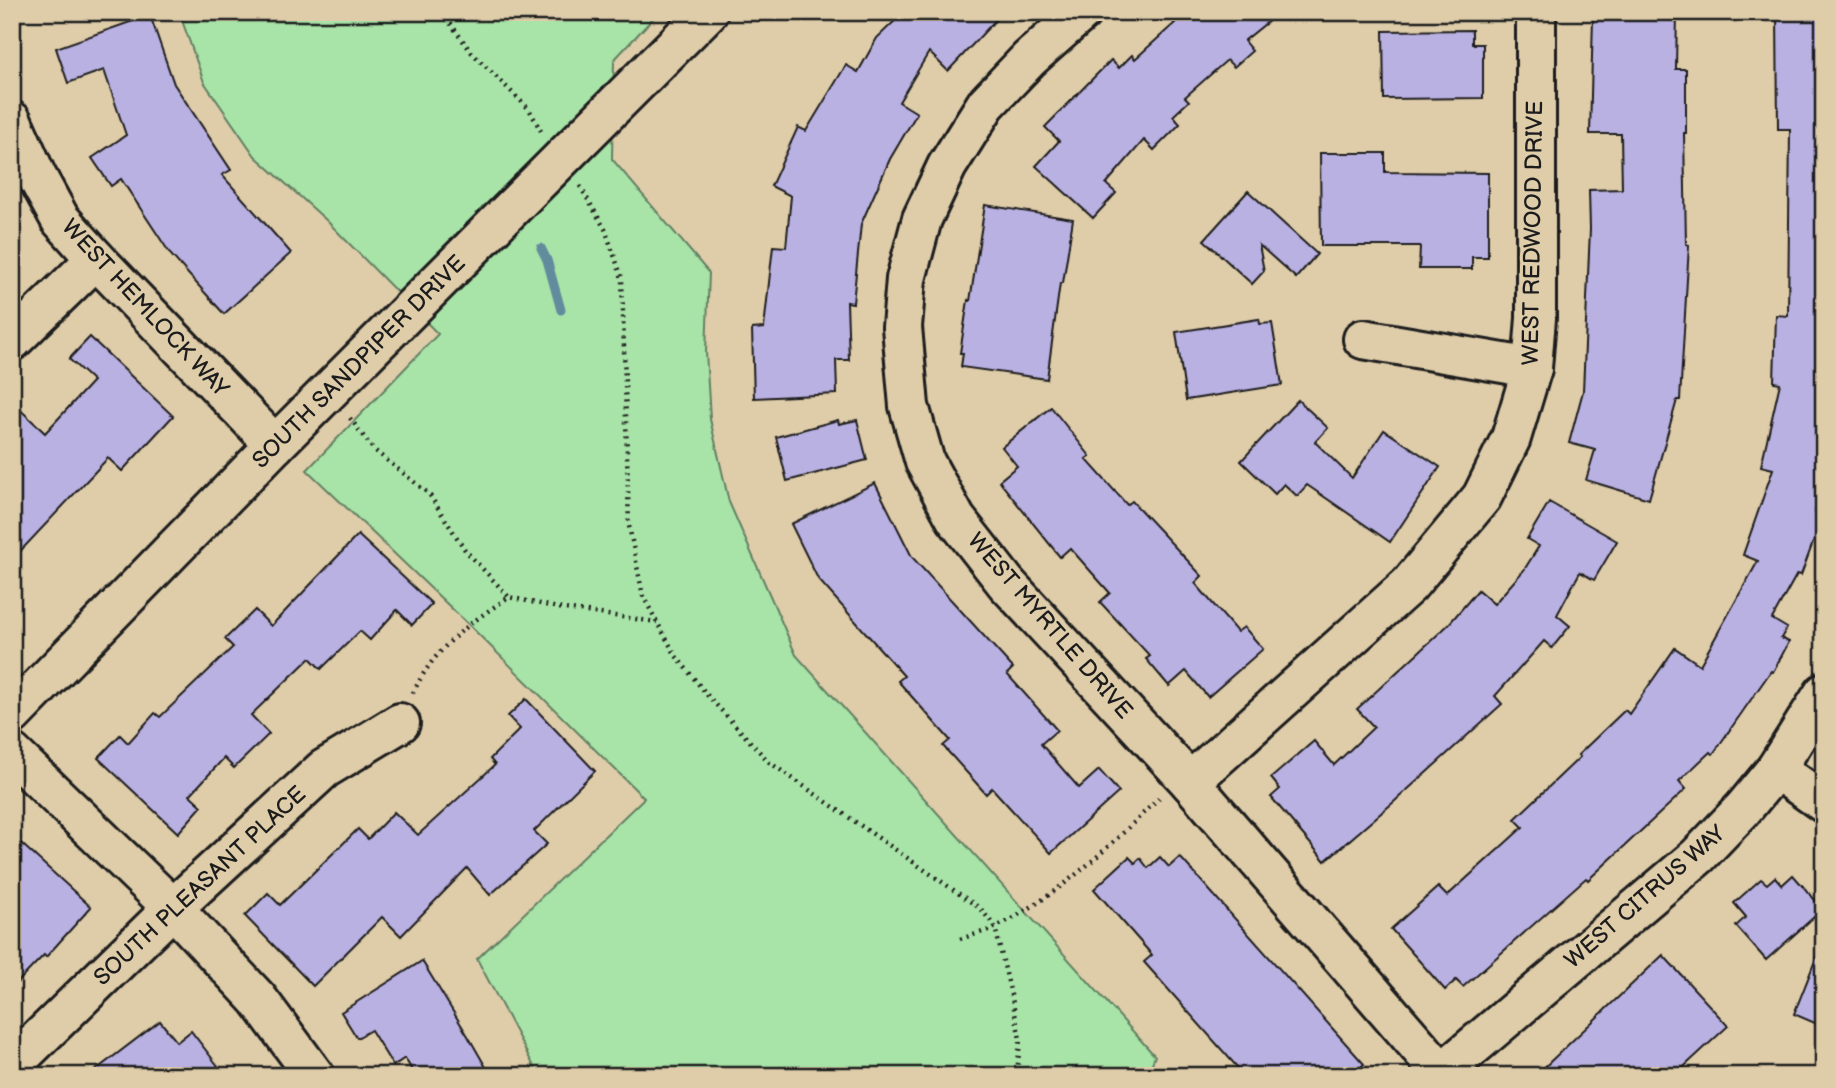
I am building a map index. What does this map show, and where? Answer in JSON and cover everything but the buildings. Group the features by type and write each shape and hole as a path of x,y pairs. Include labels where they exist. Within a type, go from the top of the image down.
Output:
{"street":[{"name":"SOUTH SANDPIPER DRIVE","path":"12,715 275,445 331,392 708,12"},
{"name":"WEST MYRTLE DRIVE","path":"1082,12 986,104 947,166 922,219 906,279 902,327 909,406 925,462 956,519 1006,583 1186,778 1440,1074"},
{"name":"WEST REDWOOD DRIVE","path":"1186,778 1409,585 1482,497 1511,438 1532,368 1536,318 1536,12"},
{"name":"WEST HEMLOCK WAY","path":"12,121 36,175 60,219 275,445"},
{"path":"12,341 96,259"},
{"path":"1363,339 1532,368"},
{"name":"WEST CITRUS WAY","path":"1440,1074 1698,856 1743,809 1776,769 1824,693"},
{"name":"SOUTH PLEASANT PLACE","path":"12,1065 173,908 324,769 400,723"},
{"path":"12,752 173,908 258,999 315,1076"},
{"path":"1776,769 1824,803"}],"path":[{"path":"442,12 472,53 529,108 559,163 584,191 606,229 622,278 629,526 643,596 657,622 676,656 708,696 769,762 981,909 995,927 1020,1038 1017,1076"},
{"path":"331,392 373,449 429,495 465,550 509,597 558,608 657,622"},
{"path":"400,723 426,668 468,624 509,597"},
{"path":"960,939 995,927 1075,876 1186,778"}],"green space":[{"path":"179,12 659,12 614,60 612,159 709,273 706,352 710,419 729,502 796,655 1155,1056 1147,1076 539,1076 477,959 644,798 307,470 438,334 326,220 255,156 204,82"}],"waterway":[{"path":"541,248 561,310"}]}
